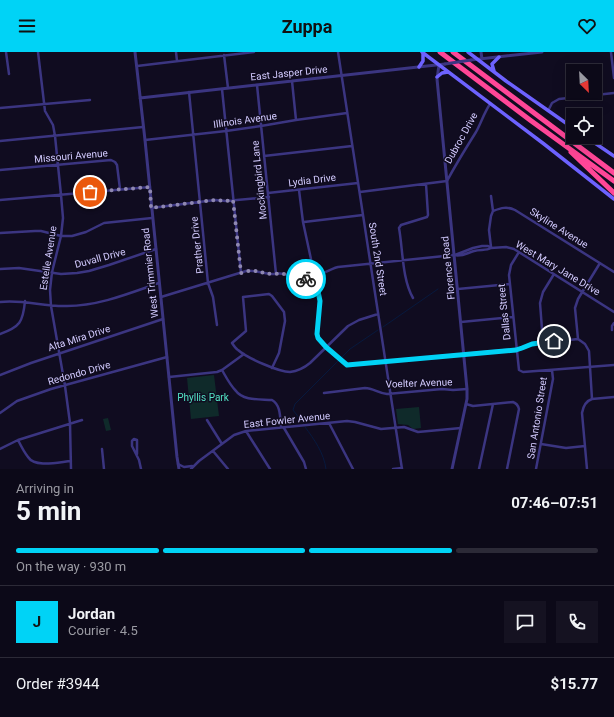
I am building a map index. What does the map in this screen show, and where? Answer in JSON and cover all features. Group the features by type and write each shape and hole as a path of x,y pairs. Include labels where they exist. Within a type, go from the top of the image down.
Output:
{"highway":[{"path":"440,52 614,181"},
{"path":"454,52 614,173"},
{"path":"562,142 614,193"}],"main road":[{"path":"422,52 491,103 614,199"},
{"path":"419,66 423,61 422,52"},
{"path":"468,52 480,59 494,72 566,123"},
{"path":"468,52 476,52"},
{"path":"494,72 492,64 499,57"},
{"path":"437,77 442,72 449,72"},
{"path":"596,144 614,156"}],"street":[{"path":"6,52 9,74"},
{"name":"Estelle Avenue","path":"38,52 45,111 53,125 55,136 63,218 61,236 52,272 50,290 51,306 70,423 71,469"},
{"name":"West Trimmier Road","path":"135,52 179,469"},
{"path":"176,52 177,61"},
{"path":"137,66 254,52"},
{"name":"South 2nd Street","path":"338,52 402,469"},
{"path":"480,59 481,52"},
{"name":"East Jasper Drive","path":"140,98 419,66 439,65 542,52"},
{"path":"611,52 614,78"},
{"path":"224,55 228,88"},
{"name":"Florence Road","path":"439,65 437,77 467,389 466,404 452,469"},
{"path":"292,81 296,120"},
{"name":"Mockingbird Lane","path":"257,85 276,274"},
{"path":"222,89 241,273"},
{"name":"Prather Drive","path":"189,92 208,283 213,298 217,324"},
{"path":"547,111 552,103 560,100 614,93"},
{"path":"0,108 90,100"},
{"name":"Dubroc Drive","path":"447,181 491,103"},
{"name":"Illinois Avenue","path":"145,140 226,131 347,113"},
{"path":"0,141 143,128"},
{"path":"264,156 352,146"},
{"name":"Missouri Avenue","path":"0,170 110,160 115,162 117,166 120,189"},
{"path":"359,192 447,181"},
{"name":"Lydia Drive","path":"151,208 200,201 226,201 358,183"},
{"path":"413,298 406,279 399,228 401,225 428,215 426,184"},
{"path":"0,200 150,187"},
{"path":"299,190 303,222 320,301 317,334 318,338 347,365 516,350 532,344 543,342 578,339 587,346 589,351 592,399"},
{"path":"491,196 493,211 489,230 491,248"},
{"name":"Skyline Avenue","path":"493,211 510,208 614,272"},
{"path":"303,222 363,215"},
{"path":"0,233 41,231 61,236 72,236 104,223 152,218"},
{"name":"West Mary Jane Drive","path":"315,277 334,268 454,255 457,256 474,249 506,247 519,252 614,312"},
{"name":"Duvall Drive","path":"0,269 19,268 71,274 109,265 156,249"},
{"name":"Dallas Street","path":"519,252 509,271 518,368 523,372 552,370"},
{"path":"578,339 575,308 578,299 600,263"},
{"path":"161,297 246,271 255,270 270,274 284,274 302,280 315,277"},
{"path":"543,342 540,303 543,292 554,274"},
{"path":"0,302 16,300 51,306 80,306 99,302 159,283"},
{"path":"458,289 510,284"},
{"path":"272,368 281,346 285,321 284,312 269,294 243,297 246,331 232,343 237,350 244,354 272,368 289,372 300,370 310,364 344,329 354,322 378,314"},
{"path":"0,334 17,326 21,320 25,301"},
{"path":"461,322 513,317"},
{"name":"Alta Mira Drive","path":"0,376 31,362 163,319"},
{"path":"612,330 614,323"},
{"path":"169,377 217,372 244,354"},
{"name":"Redondo Drive","path":"0,414 17,401 51,389 167,357"},
{"path":"552,370 614,365"},
{"path":"222,370 236,392 240,395 249,398 272,400 275,402 278,407 282,427 304,462 306,469"},
{"name":"San Antonio Street","path":"536,469 552,384 552,370"},
{"name":"Voelter Avenue","path":"324,393 365,388 371,388 382,393 467,389"},
{"path":"587,469 582,409 585,404 592,399 614,397"},
{"path":"466,404 474,406 513,402 517,405 519,409 507,469"},
{"path":"480,469 493,404"},
{"path":"0,448 18,440 82,420"},
{"path":"206,420 222,444"},
{"name":"East Fowler Avenue","path":"192,468 234,435 246,431 351,422 381,429 404,427 418,432 461,428"},
{"path":"329,423 353,469"},
{"path":"246,431 270,469"},
{"path":"137,454 132,446 132,441 134,439 137,440 137,454 141,469"},
{"path":"18,440 28,458 34,463 42,464 71,461"},
{"path":"541,444 566,448 585,446"},
{"path":"102,449 104,469"},
{"path":"213,451 228,469"},
{"path":"178,463 182,467 192,468"},
{"path":"393,469 402,469"}],"green space":[{"name":"Phyllis Park","path":"214,375 219,416 191,419 187,378"},
{"path":"419,407 421,428 413,429 408,425 398,424 396,409"},
{"path":"108,418 111,430 106,431 103,419"}],"waterway":[{"path":"383,327 438,289"},
{"path":"341,358 350,349 378,330"},
{"path":"303,423 293,410 295,404 338,361"},
{"path":"305,427 321,452 326,469"}],"way so far":[{"path":"90,192 150,187 151,208 215,200 233,200 241,273 255,270 273,274 284,274 297,279 306,279"}],"route":[{"path":"306,279 315,277 320,301 317,332 318,338 347,365 516,350 532,344 554,341"}]}
